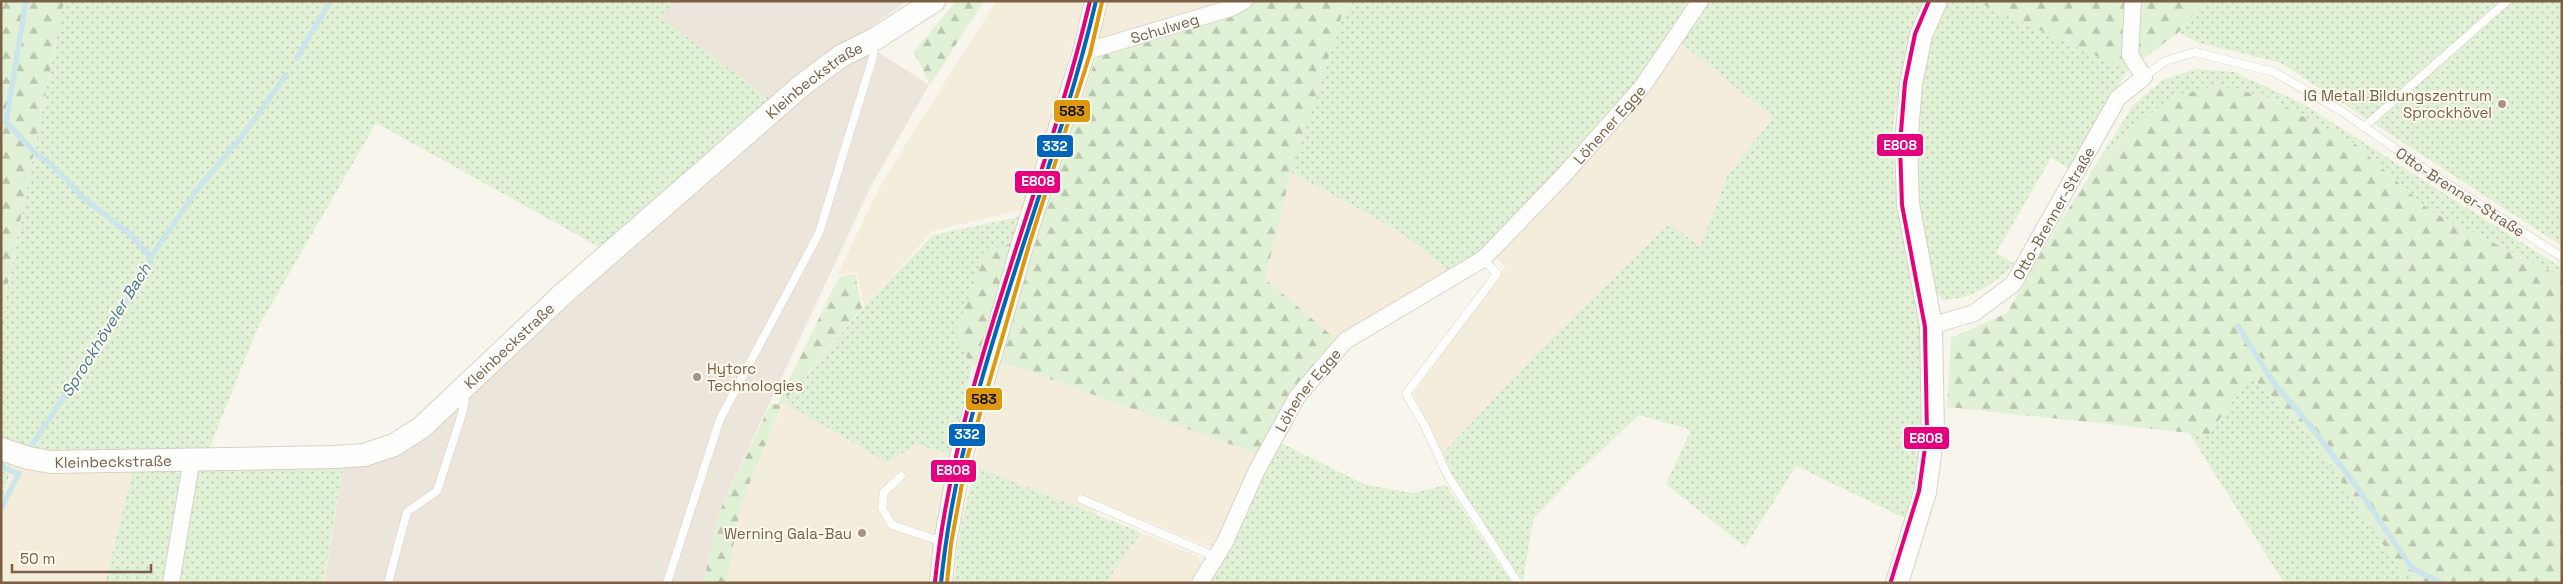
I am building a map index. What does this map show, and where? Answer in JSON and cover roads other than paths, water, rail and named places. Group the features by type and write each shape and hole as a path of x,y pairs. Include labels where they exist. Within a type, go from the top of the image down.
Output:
{"street":[{"name":"Kleinbeckstraße","path":"1,449 28,458 51,462 364,455 394,445 422,427 468,381 572,287 801,86 841,56 875,39 934,1"},
{"path":"941,583 945,542 960,461 1023,243 1084,52 1096,1"},
{"name":"Schulweg","path":"1084,52 1231,8 1244,1"},
{"name":"Löhener Egge","path":"1200,583 1225,542 1256,472 1297,397 1345,341 1483,259 1564,175 1642,87 1700,1"},
{"path":"1897,583 1925,492 1933,433 1934,380 1931,326 1908,204 1906,144 1912,84 1920,43 1936,1"},
{"path":"2133,1 2130,55 2144,77"},
{"name":"Otto-Brenner-Straße","path":"1931,326 1974,313 2013,284 2118,98 2144,77"},
{"path":"171,583 192,458"}],"lane":[{"path":"2364,127 2507,1"},
{"path":"668,583 720,419 819,232 872,60 875,39"},
{"name":"Otto-Brenner-Straße","path":"2144,77 2165,61 2195,52 2274,72 2364,127 2426,170 2562,257"},
{"path":"1483,259 1497,274 1406,394 1425,426 1448,476 1518,583"},
{"path":"388,583 407,512 437,491 462,414 468,381"},
{"path":"901,476 884,492 882,508 892,525 945,542"},
{"path":"1081,499 1216,557"}],"waterway":[{"name":"Sprockhöveler Bach","path":"26,1 6,122 37,155 46,160 81,196 131,235 147,253 152,255"},
{"path":"297,58 330,1"},
{"name":"Sprockhöveler Bach","path":"32,445 140,281 141,273 148,269 152,255 200,186 244,134 286,75"},
{"path":"2238,326 2273,382 2309,424 2354,483 2412,568 2441,583"},
{"path":"1,466 18,474"},
{"name":"Sprockhöveler Bach","path":"1,509 19,473"}],"place":[{"name":"IG Metall Bildungszentrum Sprockhövel","path":"2502,104"},
{"name":"Hytorc Technologies","path":"697,377"},
{"name":"Werning Gala-Bau","path":"862,533"}]}
